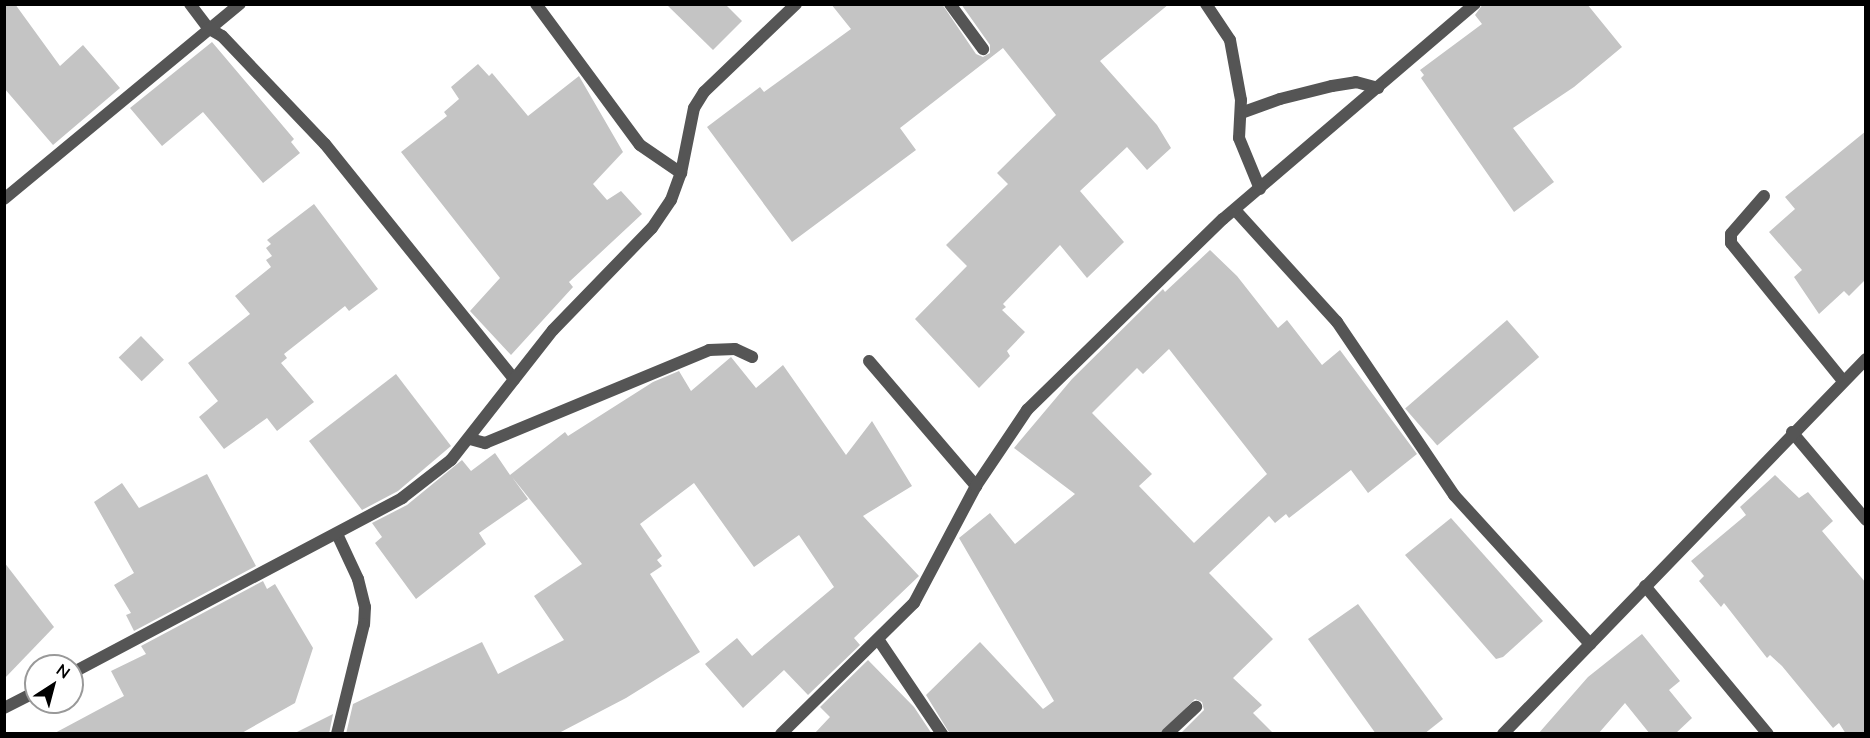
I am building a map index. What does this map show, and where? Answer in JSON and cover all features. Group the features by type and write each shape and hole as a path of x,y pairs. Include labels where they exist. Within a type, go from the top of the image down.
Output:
{"street":[{"path":"190,4 207,28 222,36 325,144 514,379"},
{"path":"4,199 207,28 240,4"},
{"path":"536,4 640,145 681,173"},
{"path":"84,667 416,490 470,439 553,330 652,228 671,200 681,173 687,133 694,108 704,92 796,4"},
{"path":"950,4 983,49"},
{"path":"1206,4 1230,40 1240,113 1239,138 1260,189"},
{"path":"782,734 914,603 976,486 1027,410 1260,189 1475,4"},
{"path":"1240,113 1332,86 1356,82 1378,88"},
{"path":"1764,196 1731,234 1731,243 1843,381"},
{"path":"1236,211 1337,322 1454,495 1590,644"},
{"path":"470,439 485,443 709,350 735,349 752,357"},
{"path":"1503,734 1792,432 1866,359"},
{"path":"869,361 976,486"},
{"path":"1792,432 1866,520"},
{"path":"337,534 358,579 365,607 364,624 337,734"},
{"path":"1645,586 1768,734"},
{"path":"878,639 942,734"},
{"path":"4,708 24,698"},
{"path":"1167,734 1196,707"}],"building":[{"path":"4,4 15,4 60,66 83,45 120,88 53,145 4,88"},
{"path":"666,4 725,4 742,21 713,50"},
{"path":"831,4 942,4 976,54 983,57 990,53 990,45 961,4 1169,4 1100,61 1157,125 1171,148 1147,170 1127,147 1080,191 1124,242 1087,278 1060,245 1003,304 1006,307 1002,310 1025,332 1007,351 1010,356 979,388 915,319 967,266 946,245 1008,184 997,173 1056,115 1003,48 900,128 916,150 792,242 707,127 760,87 764,92 851,29"},
{"path":"1483,4 1587,4 1622,47 1574,87 1513,128 1554,182 1514,212 1421,78 1424,75 1420,70 1482,24 1475,15"},
{"path":"212,42 294,139 291,142 300,153 263,183 203,112 162,146 130,108"},
{"path":"478,64 489,76 492,73 528,116 579,76 623,152 593,184 607,200 621,191 642,214 569,282 573,287 511,355 470,311 500,278 401,152 447,116 444,112 459,99 451,87"},
{"path":"1866,131 1866,279 1849,296 1844,291 1819,314 1794,277 1802,270 1769,232 1795,209 1785,197"},
{"path":"314,204 378,289 349,311 345,306 284,354 287,358 281,363 314,402 277,431 267,418 224,449 199,417 218,401 188,363 250,314 235,296 271,267 266,260 272,256 266,248 271,244 267,240"},
{"path":"1210,250 1237,276 1278,328 1287,320 1322,365 1340,350 1417,454 1368,493 1351,470 1289,518 1286,514 1275,523 1269,516 1209,573 1273,639 1233,678 1262,705 1253,713 1274,734 1180,734 1204,710 1202,702 1195,699 1159,734 950,734 926,695 980,642 1043,709 1054,701 959,538 990,513 1015,544 1075,494 1014,448 1072,379 1163,289 1165,292","holes":["1169,349 1267,474 1194,543 1139,486 1152,474 1092,413 1137,368 1143,374"]},
{"path":"1507,320 1539,357 1437,446 1405,409"},
{"path":"141,336 164,360 142,381 119,358"},
{"path":"731,357 756,388 783,365 846,455 872,421 912,486 863,516 919,576 854,638 860,645 808,695 784,670 743,708 705,664 737,638 752,656 834,587 799,535 754,567 694,483 640,524 662,556 657,560 662,566 650,574 700,652 626,698 557,734 346,734 353,704 482,642 498,674 564,640 534,596 582,564 512,477 528,499 479,533 486,544 416,599 375,543 382,537 372,523 407,505 462,460 471,471 495,453 510,475 565,432 568,436 653,382 679,371 691,391"},
{"path":"396,374 451,446 398,491 362,510 309,441"},
{"path":"207,474 256,566 134,631 126,615 131,613 114,585 134,573 94,502 122,483 139,508"},
{"path":"1775,475 1799,498 1808,492 1833,521 1822,531 1866,583 1866,734 1846,734 1839,723 1833,728 1782,666 1770,655 1767,658 1724,603 1721,607 1699,581 1704,576 1691,561 1746,515 1740,507"},
{"path":"1451,518 1543,621 1503,657 1496,659 1405,555"},
{"path":"4,562 54,627 28,654 24,654 24,658 4,679"},
{"path":"263,581 267,589 275,584 313,648 295,703 240,734 53,734 124,696 111,671 146,654 141,646"},
{"path":"1358,604 1443,719 1424,734 1376,734 1308,639"},
{"path":"1642,634 1680,681 1669,690 1692,718 1675,734 1650,734 1625,703 1598,734 1538,734 1588,677"},
{"path":"868,660 914,707 932,734 814,734 830,717 820,707"},
{"path":"333,714 329,734 293,734"}]}
